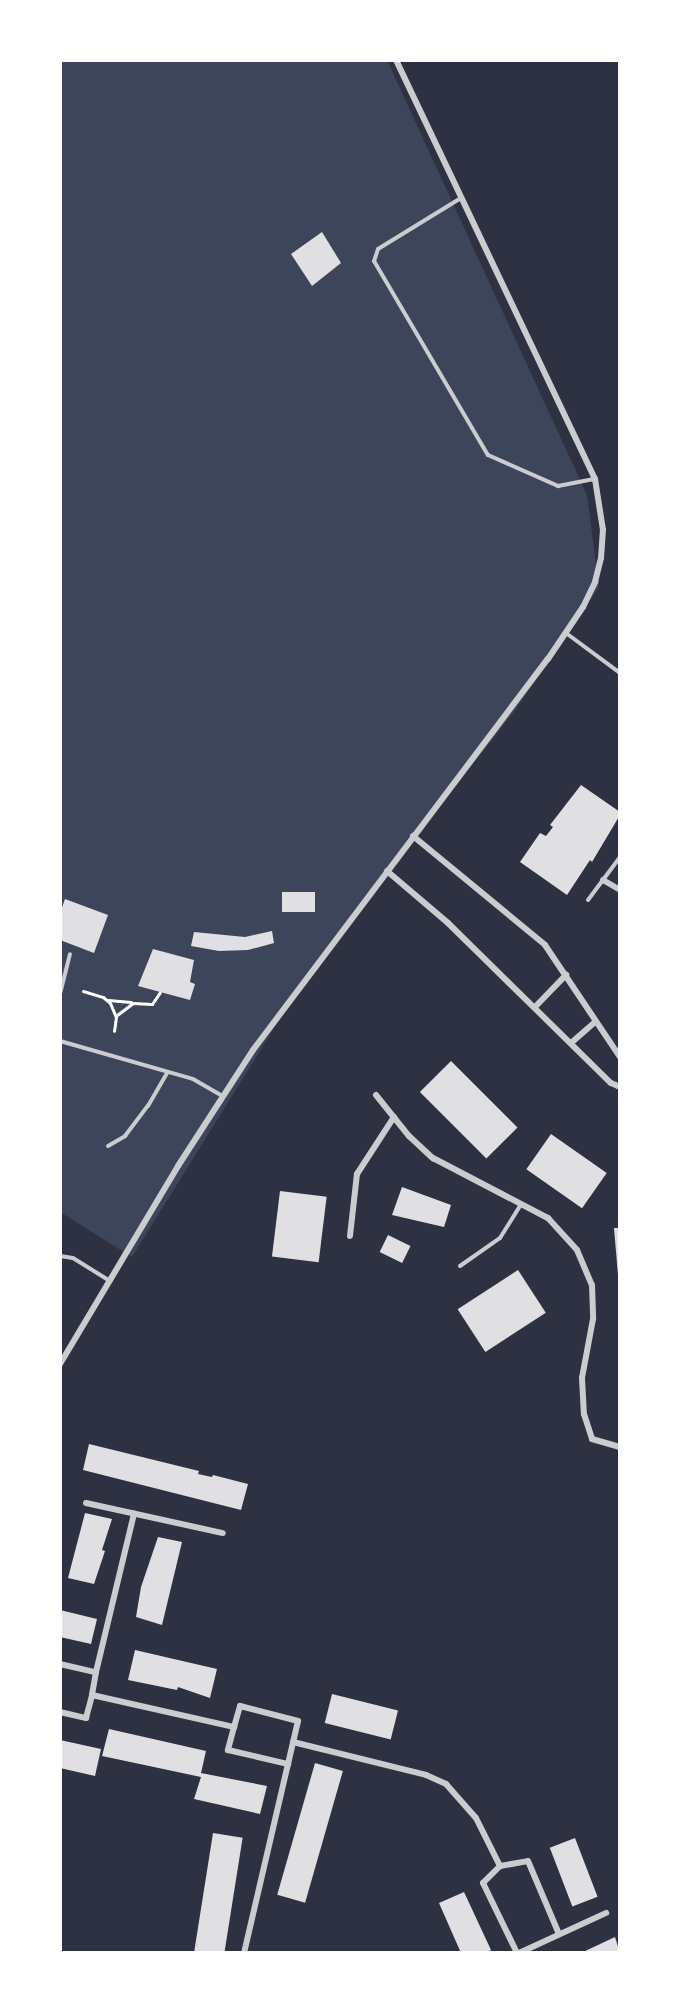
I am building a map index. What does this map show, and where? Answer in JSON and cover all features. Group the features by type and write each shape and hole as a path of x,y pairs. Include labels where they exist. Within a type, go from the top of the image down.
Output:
{"street":[{"path":"60,1364 178,1166 254,1050 566,633 591,590 601,558 603,530 595,479 396,60"},
{"path":"413,836 545,945 620,1057"},
{"path":"387,871 448,923 611,1083 620,1087"},
{"path":"603,880 620,890"},
{"path":"536,1007 566,975"},
{"path":"571,1043 596,1021"},
{"path":"376,1095 433,1158 548,1218 577,1250 592,1285 592,1318 582,1378 584,1414 592,1439 620,1447"},
{"path":"350,1236 357,1174 394,1117"},
{"path":"86,1503 223,1533"},
{"path":"60,1712 87,1718 134,1514"},
{"path":"60,1664 96,1672"},
{"path":"92,1695 234,1727"},
{"path":"244,1953 288,1764 293,1742 298,1721 240,1706 228,1750 288,1764"},
{"path":"293,1742 426,1775 446,1784 476,1818 500,1866"},
{"path":"559,1934 528,1861 500,1866 483,1883 518,1953 606,1913"}],"lane":[{"path":"461,198 378,249 374,261 488,455 558,486 595,479"},
{"path":"566,633 620,673"},
{"path":"588,900 620,857"},
{"path":"60,994 70,954"},
{"path":"60,1041 193,1079 223,1097"},
{"path":"108,1146 125,1136 148,1106 168,1072"},
{"path":"460,1266 500,1238 521,1205"},
{"path":"60,1256 72,1258 111,1281"}],"path":[{"path":"82,991 108,1000 153,1004 160,992"},
{"path":"108,1000 116,1017"},
{"path":"114,1031 116,1017 122,1009 133,1003"}],"shaded area":[{"path":"60,60 387,60 587,495 599,587 514,712 312,967 132,1257 60,1212"}],"building":[{"path":"322,232 341,263 312,286 291,254"},
{"path":"581,785 620,812 620,815 592,862 590,860 567,895 520,862 540,833 546,836 553,827 550,825"},
{"path":"282,892 315,892 315,912 282,912"},
{"path":"65,899 108,915 94,953 60,940 60,913"},
{"path":"272,931 274,943 248,950 219,951 191,946 194,932 245,937"},
{"path":"153,949 194,960 190,982 195,984 190,1000 138,986"},
{"path":"451,1061 517,1127 486,1159 420,1092"},
{"path":"551,1134 607,1173 582,1208 526,1169"},
{"path":"402,1187 451,1205 444,1227 392,1215"},
{"path":"280,1191 327,1197 319,1262 272,1257"},
{"path":"614,1228 620,1228 620,1275 618,1275"},
{"path":"388,1235 410,1246 402,1263 380,1252"},
{"path":"518,1270 546,1313 485,1352 458,1309"},
{"path":"89,1444 199,1471 198,1474 212,1477 213,1475 248,1484 241,1510 83,1470"},
{"path":"85,1513 112,1519 94,1584 68,1578"},
{"path":"158,1537 182,1542 162,1625 136,1617 141,1587"},
{"path":"60,1610 97,1619 91,1644 60,1637"},
{"path":"135,1650 217,1669 210,1698 178,1687 177,1690 128,1680"},
{"path":"332,1694 398,1710 391,1740 325,1723"},
{"path":"109,1729 206,1751 201,1773 267,1786 260,1814 194,1799 201,1777 102,1756"},
{"path":"60,1740 101,1749 95,1776 60,1768"},
{"path":"315,1763 343,1771 305,1903 277,1895"},
{"path":"213,1833 243,1838 224,1953 194,1953"},
{"path":"575,1838 598,1897 572,1906 550,1848"},
{"path":"464,1892 491,1950 486,1953 461,1953 439,1903"},
{"path":"615,1937 620,1953 581,1953"}]}
